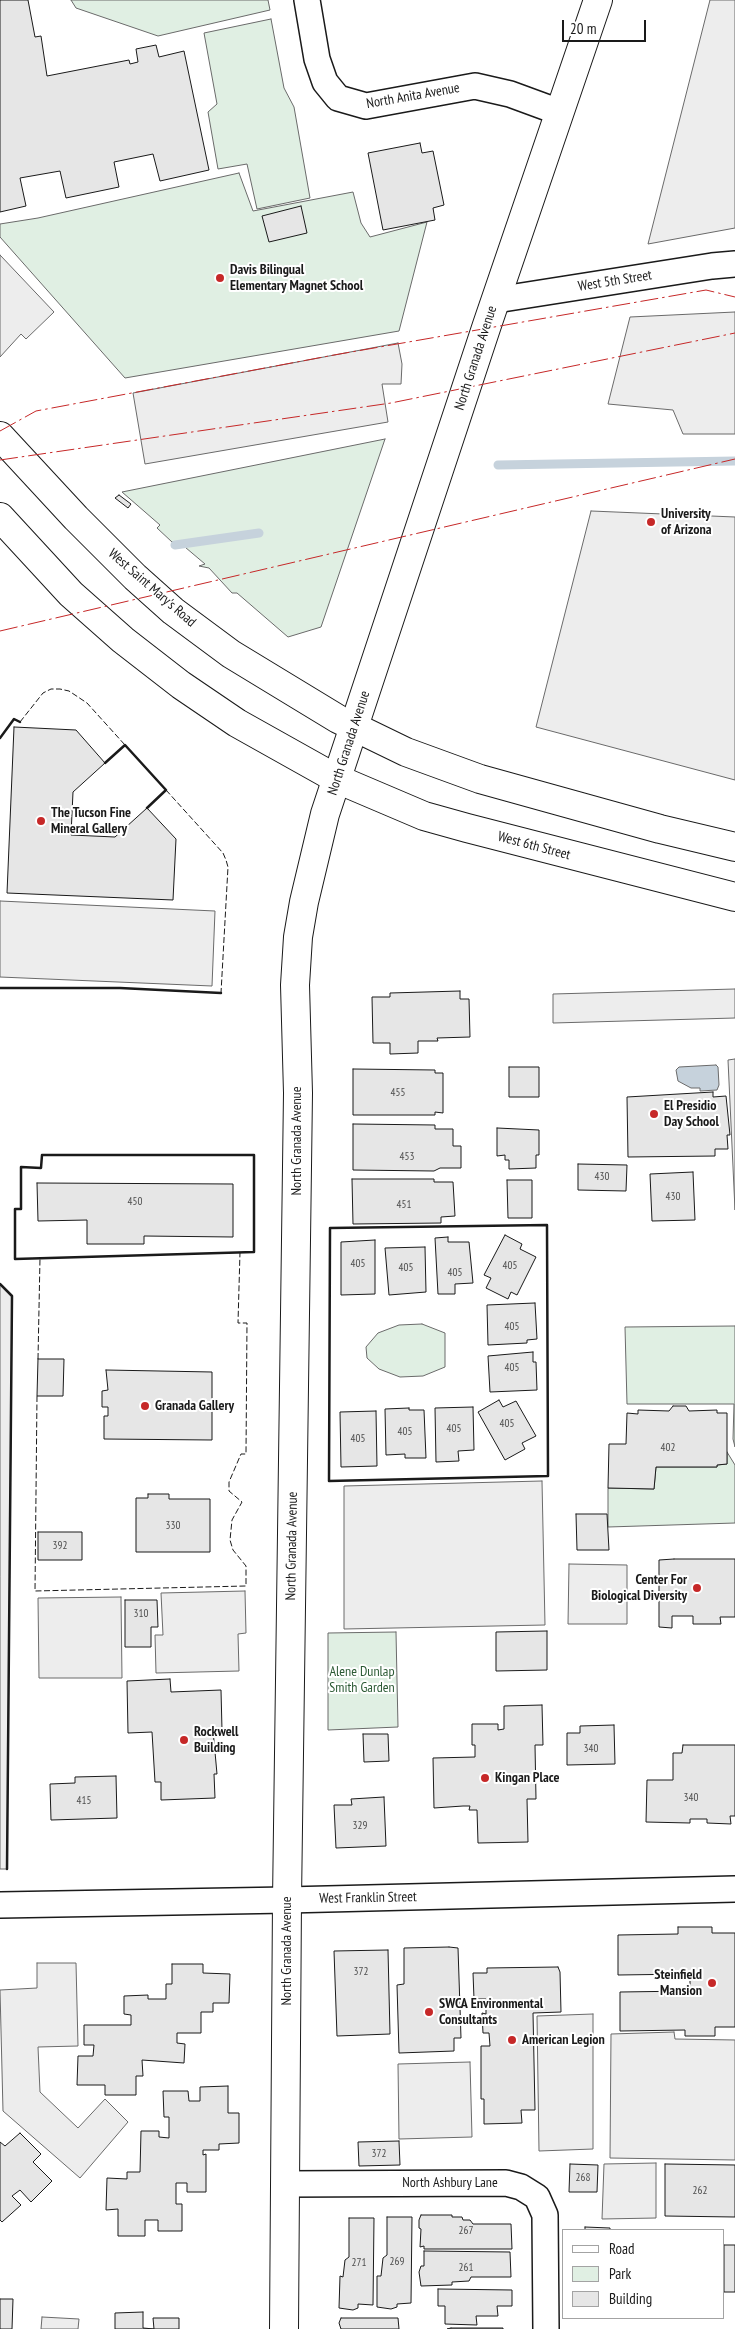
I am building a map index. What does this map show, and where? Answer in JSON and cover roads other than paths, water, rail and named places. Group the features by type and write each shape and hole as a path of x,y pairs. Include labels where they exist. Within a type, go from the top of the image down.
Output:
{"main road":[{"name":"North Granada Avenue","path":"284,2329 287,1900 298,1093 295,985 298,937 304,902 325,814 598,0"},
{"name":"West Saint Mary's Road","path":"0,436 76,518 135,577 173,610 231,654 290,691 354,726"},
{"path":"0,517 71,594 123,640 180,686 244,727 337,779"},
{"path":"354,726 406,752 480,779 652,827 735,847"},
{"name":"West 6th Street","path":"337,779 418,813 458,826 735,897"}],"street":[{"name":"North Anita Avenue","path":"307,0 317,59 325,82 338,98 366,106 475,86 510,94 559,112"},
{"name":"West 5th Street","path":"496,300 735,264"},
{"name":"West Franklin Street","path":"0,1905 735,1889"},
{"name":"North Ashbury Lane","path":"285,2184 506,2183 521,2187 537,2197 545,2215 546,2329"}],"waterway":[{"path":"498,465 735,461"},
{"path":"175,545 259,533"}],"place":[{"name":"Davis Bilingual Elementary Magnet School","path":"220,278"},
{"name":"University of Arizona","path":"651,522"},
{"name":"The Tucson Fine Mineral Gallery","path":"41,821"},
{"name":"El Presidio Day School","path":"654,1114"},
{"name":"Granada Gallery","path":"145,1406"},
{"name":"Center For Biological Diversity","path":"697,1588"},
{"name":"Rockwell Building","path":"184,1740"},
{"name":"Kingan Place","path":"485,1778"},
{"name":"Steinfield Mansion","path":"712,1983"},
{"name":"SWCA Environmental Consultants","path":"429,2012"},
{"name":"American Legion","path":"512,2040"}],"park label":[{"name":"Alene Dunlap Smith Garden","path":"362,1680"}]}
